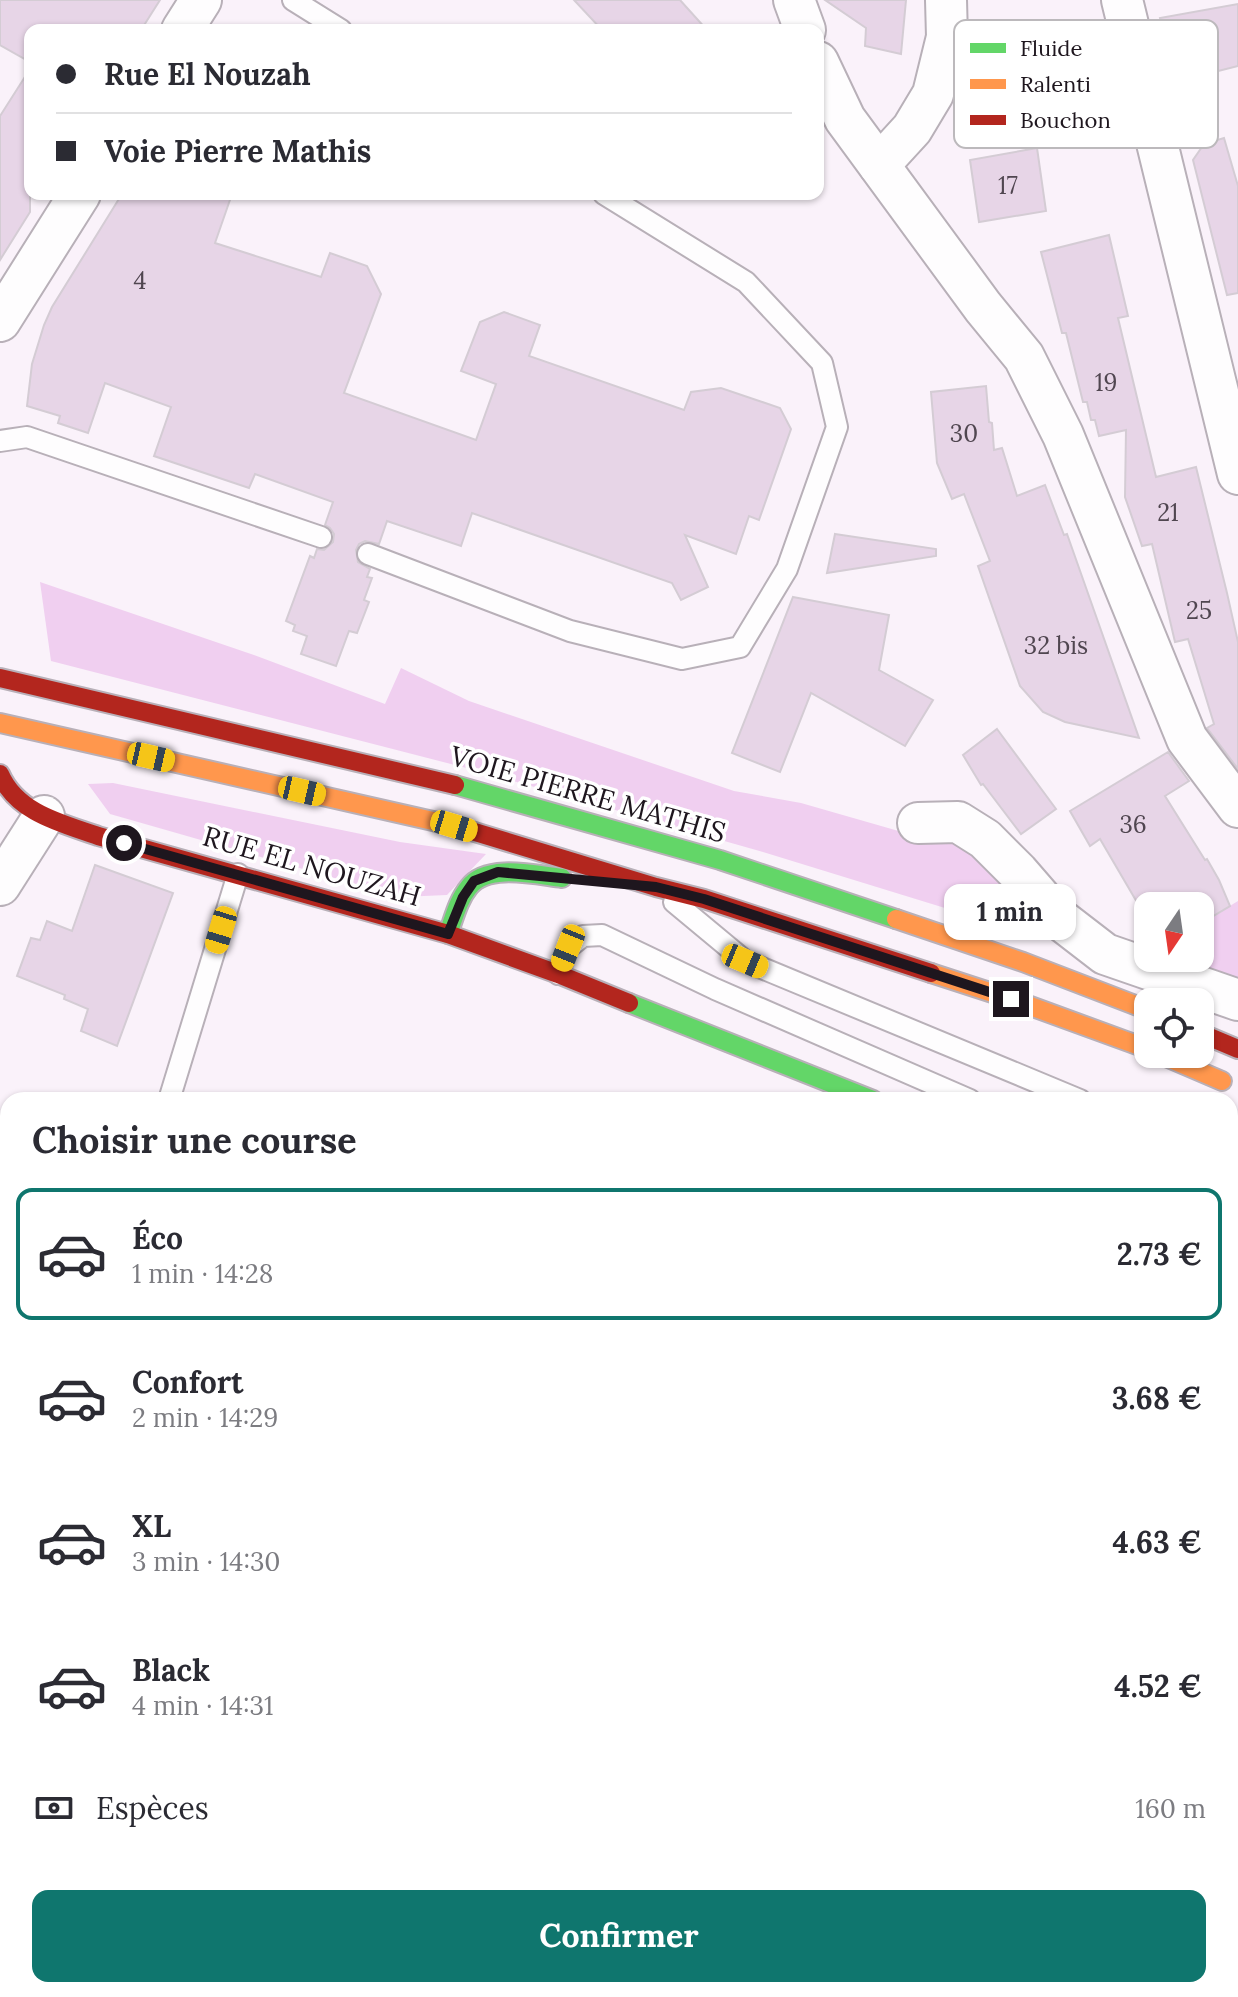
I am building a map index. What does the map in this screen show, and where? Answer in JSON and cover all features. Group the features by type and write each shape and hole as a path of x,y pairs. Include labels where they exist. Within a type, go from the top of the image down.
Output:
{"main road":[{"name":"VOIE PIERRE MATHIS","path":"0,678 461,786 720,860 1023,962 1134,1005"},
{"path":"0,723 454,826 704,899 1011,999 1134,1044"},
{"name":"RUE EL NOUZAH","path":"2,785 23,804 44,816 98,836 448,934 558,974 853,1092"},
{"path":"448,934 463,897 474,881 498,872 656,887"},
{"path":"1214,1039 1238,1049"},
{"path":"1192,1068 1222,1081"}],"street":[{"path":"186,24 201,0"},
{"path":"794,0 803,24"},
{"path":"879,165 912,129 933,94 947,37 946,0"},
{"path":"1122,0 1127,20"},
{"path":"824,75 845,119 983,307 1024,357 1063,435 1187,739 1238,807"},
{"path":"1158,148 1238,474"},
{"path":"0,321 76,200"},
{"path":"0,885 44,816"},
{"path":"918,823 958,822 985,839 1057,917 1105,954 1238,1000"}],"lane":[{"path":"293,0 331,24"},
{"path":"368,554 570,631 682,659 740,647 787,569 837,427 822,363 746,282 614,200"},
{"path":"0,441 27,437 321,537"},
{"path":"171,1092 238,874"},
{"path":"656,887 745,961 1061,1092"},
{"path":"558,974 568,948 583,936 602,935 715,989 952,1092"}],"shaded area":[{"path":"40,582 251,654 385,704 401,668 469,701 734,791 801,803 909,834 960,835 1061,939 1042,938 763,852 482,772 51,661"},
{"path":"113,783 400,842 486,854 447,895 401,897 110,814 88,784"},
{"path":"1238,901 1238,991 1190,972 1214,972 1214,916"}],"building":[{"path":"0,0 160,0 145,24 24,24 24,59 0,45"},
{"path":"574,0 680,0 702,24 596,24"},
{"path":"825,0 906,0 901,54 865,46 866,28"},
{"path":"1238,4 1238,66 1218,71 1218,20 1160,18"},
{"path":"24,78 24,200 30,200 30,212 0,260 0,116"},
{"path":"1224,138 1238,186 1238,293 1227,295 1193,160 1201,148 1218,148 1218,140"},
{"path":"1037,148 1046,211 979,222 970,160"},
{"path":"118,200 230,200 215,243 321,277 330,253 367,266 381,294 344,393 476,440 496,384 461,371 480,322 504,312 540,325 529,356 684,410 691,392 721,388 780,408 791,429 759,520 749,516 736,554 685,535 708,587 681,600 672,583 472,513 461,546 387,521 379,544 365,541 356,550 358,562 370,569 367,577 372,578 364,600 369,602 357,633 349,631 336,666 301,654 307,636 293,631 295,625 286,621 310,556 314,558 317,549 324,550 333,542 334,534 325,525 333,502 255,474 249,488 154,456 171,407 105,383 88,433 58,423 60,416 27,406 32,364 52,307"},
{"path":"1109,235 1128,316 1118,318 1156,477 1196,467 1227,593 1238,642 1238,769 1207,728 1214,724 1188,639 1175,642 1152,544 1142,546 1125,497 1126,430 1099,436 1095,420 1091,420 1087,402 1083,402 1066,333 1062,333 1041,252"},
{"path":"986,386 994,450 1002,448 1017,496 1045,485 1064,535 1067,534 1139,738 1065,722 1043,712 1020,686 978,566 990,561 964,494 952,499 937,463 931,392"},
{"path":"835,534 936,549 936,556 827,573"},
{"path":"793,597 889,615 879,670 933,700 905,746 811,693 780,772 732,753"},
{"path":"997,729 1056,809 1021,834 981,785 963,755"},
{"path":"1168,752 1189,781 1165,796 1207,859 1230,906 1214,916 1214,892 1134,892 1134,897 1100,839 1090,846 1070,811"},
{"path":"95,865 173,893 117,1046 81,1031 88,1009 64,999 65,995 17,976 31,938 40,940 47,921 72,931"}],"traffic: fast":[{"path":"455,785 720,860 896,919"},
{"path":"448,934 469,887 487,875 512,872 562,878"},
{"path":"629,1003 853,1092"}],"traffic: slow":[{"path":"0,723 455,826"},
{"path":"896,919 1023,962 1134,1005"},
{"path":"931,973 1134,1044"},
{"path":"1192,1068 1222,1081"}],"traffic: jam":[{"path":"0,678 455,785"},
{"path":"0,774 17,798 42,815 69,826 448,934 629,1003"},
{"path":"455,826 704,899 931,973"},
{"path":"1214,1039 1238,1049"}],"route":[{"path":"124,843 448,934 463,897 474,881 498,872 656,887 704,899 1011,999"}]}
